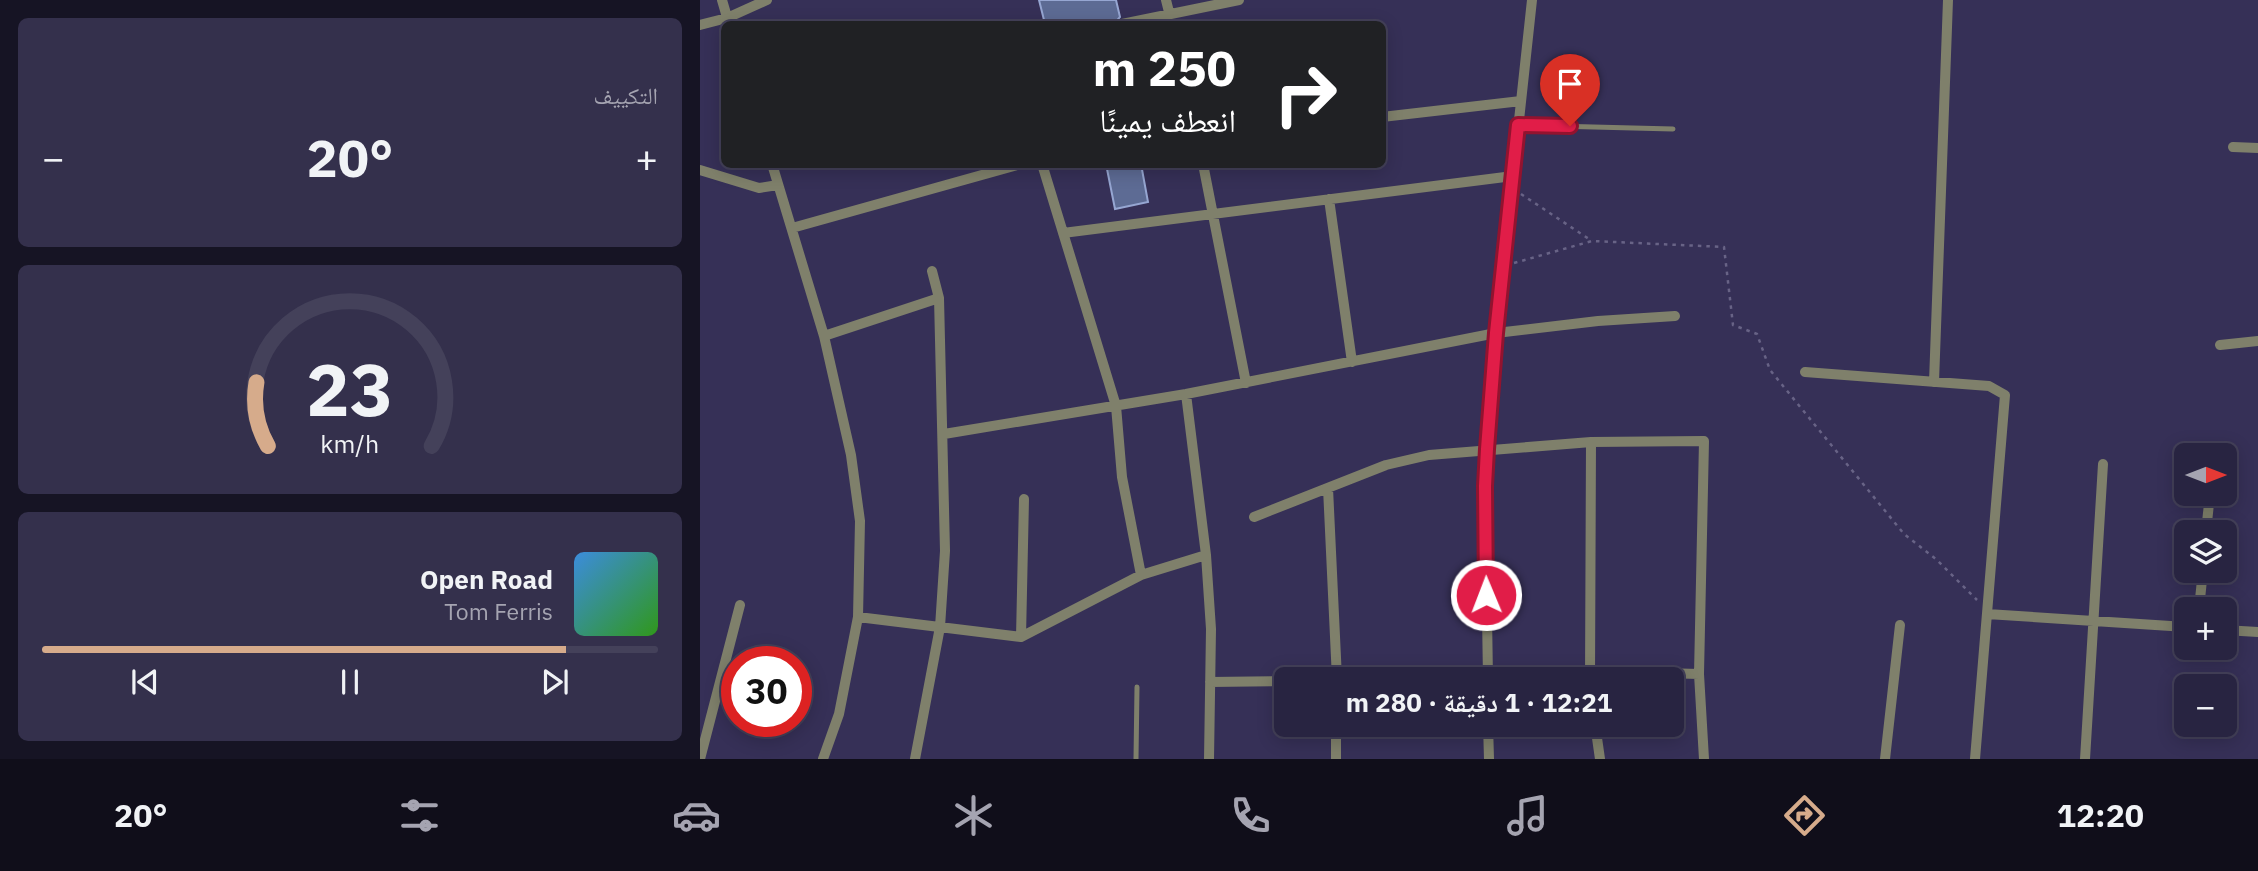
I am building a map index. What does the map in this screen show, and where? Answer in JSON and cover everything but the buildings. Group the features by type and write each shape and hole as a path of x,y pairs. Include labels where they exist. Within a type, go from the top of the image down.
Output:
{"street":[{"path":"722,0 728,21 767,0"},
{"path":"1166,0 1171,19"},
{"path":"1151,21 1171,19 1238,0"},
{"path":"1488,667 1485,486 1487,449 1496,333 1532,0"},
{"path":"1934,382 1948,0"},
{"path":"700,25 721,22"},
{"path":"1386,117 1521,101"},
{"path":"2233,147 2258,148"},
{"path":"773,168 824,336 851,455 860,521 858,617 839,714 823,759"},
{"path":"1043,168 1116,406 1122,477 1141,575"},
{"path":"1204,168 1246,383"},
{"path":"700,170 759,188 778,185"},
{"path":"792,228 980,170"},
{"path":"1063,233 1513,176"},
{"path":"1329,199 1352,362"},
{"path":"915,759 940,626 945,551 939,298 932,271"},
{"path":"824,336 939,298"},
{"path":"944,434 1186,394 1496,333 1598,321 1675,316"},
{"path":"2220,345 2258,341"},
{"path":"1805,372 1989,386 2005,395 1975,759"},
{"path":"1186,394 1206,555 1212,629 1209,759"},
{"path":"1254,517 1386,465 1429,455 1591,442 1704,441 1699,674 1704,759"},
{"path":"1589,667 1591,442"},
{"path":"2085,759 2103,464"},
{"path":"1328,488 1336,667"},
{"path":"1021,637 1024,499"},
{"path":"858,617 1021,637 1141,575 1206,555"},
{"path":"700,759 740,605"},
{"path":"1987,614 2174,626"},
{"path":"1885,759 1900,625"},
{"path":"2237,631 2258,632"},
{"path":"1684,674 1699,674"},
{"path":"1210,682 1274,681"},
{"path":"700,705 713,709"},
{"path":"1336,737 1336,759"},
{"path":"1488,737 1489,759"},
{"path":"1597,737 1600,759"}],"lane":[{"path":"1518,125 1673,129"},
{"path":"1136,759 1137,687"}],"path":[{"path":"1512,188 1592,241"},
{"path":"1503,266 1592,241 1724,247 1733,325 1757,334 1770,370 1904,534 1937,560 1975,596 1987,614"}],"route":[{"path":"1486,595 1487,449 1518,125 1570,126"}]}
